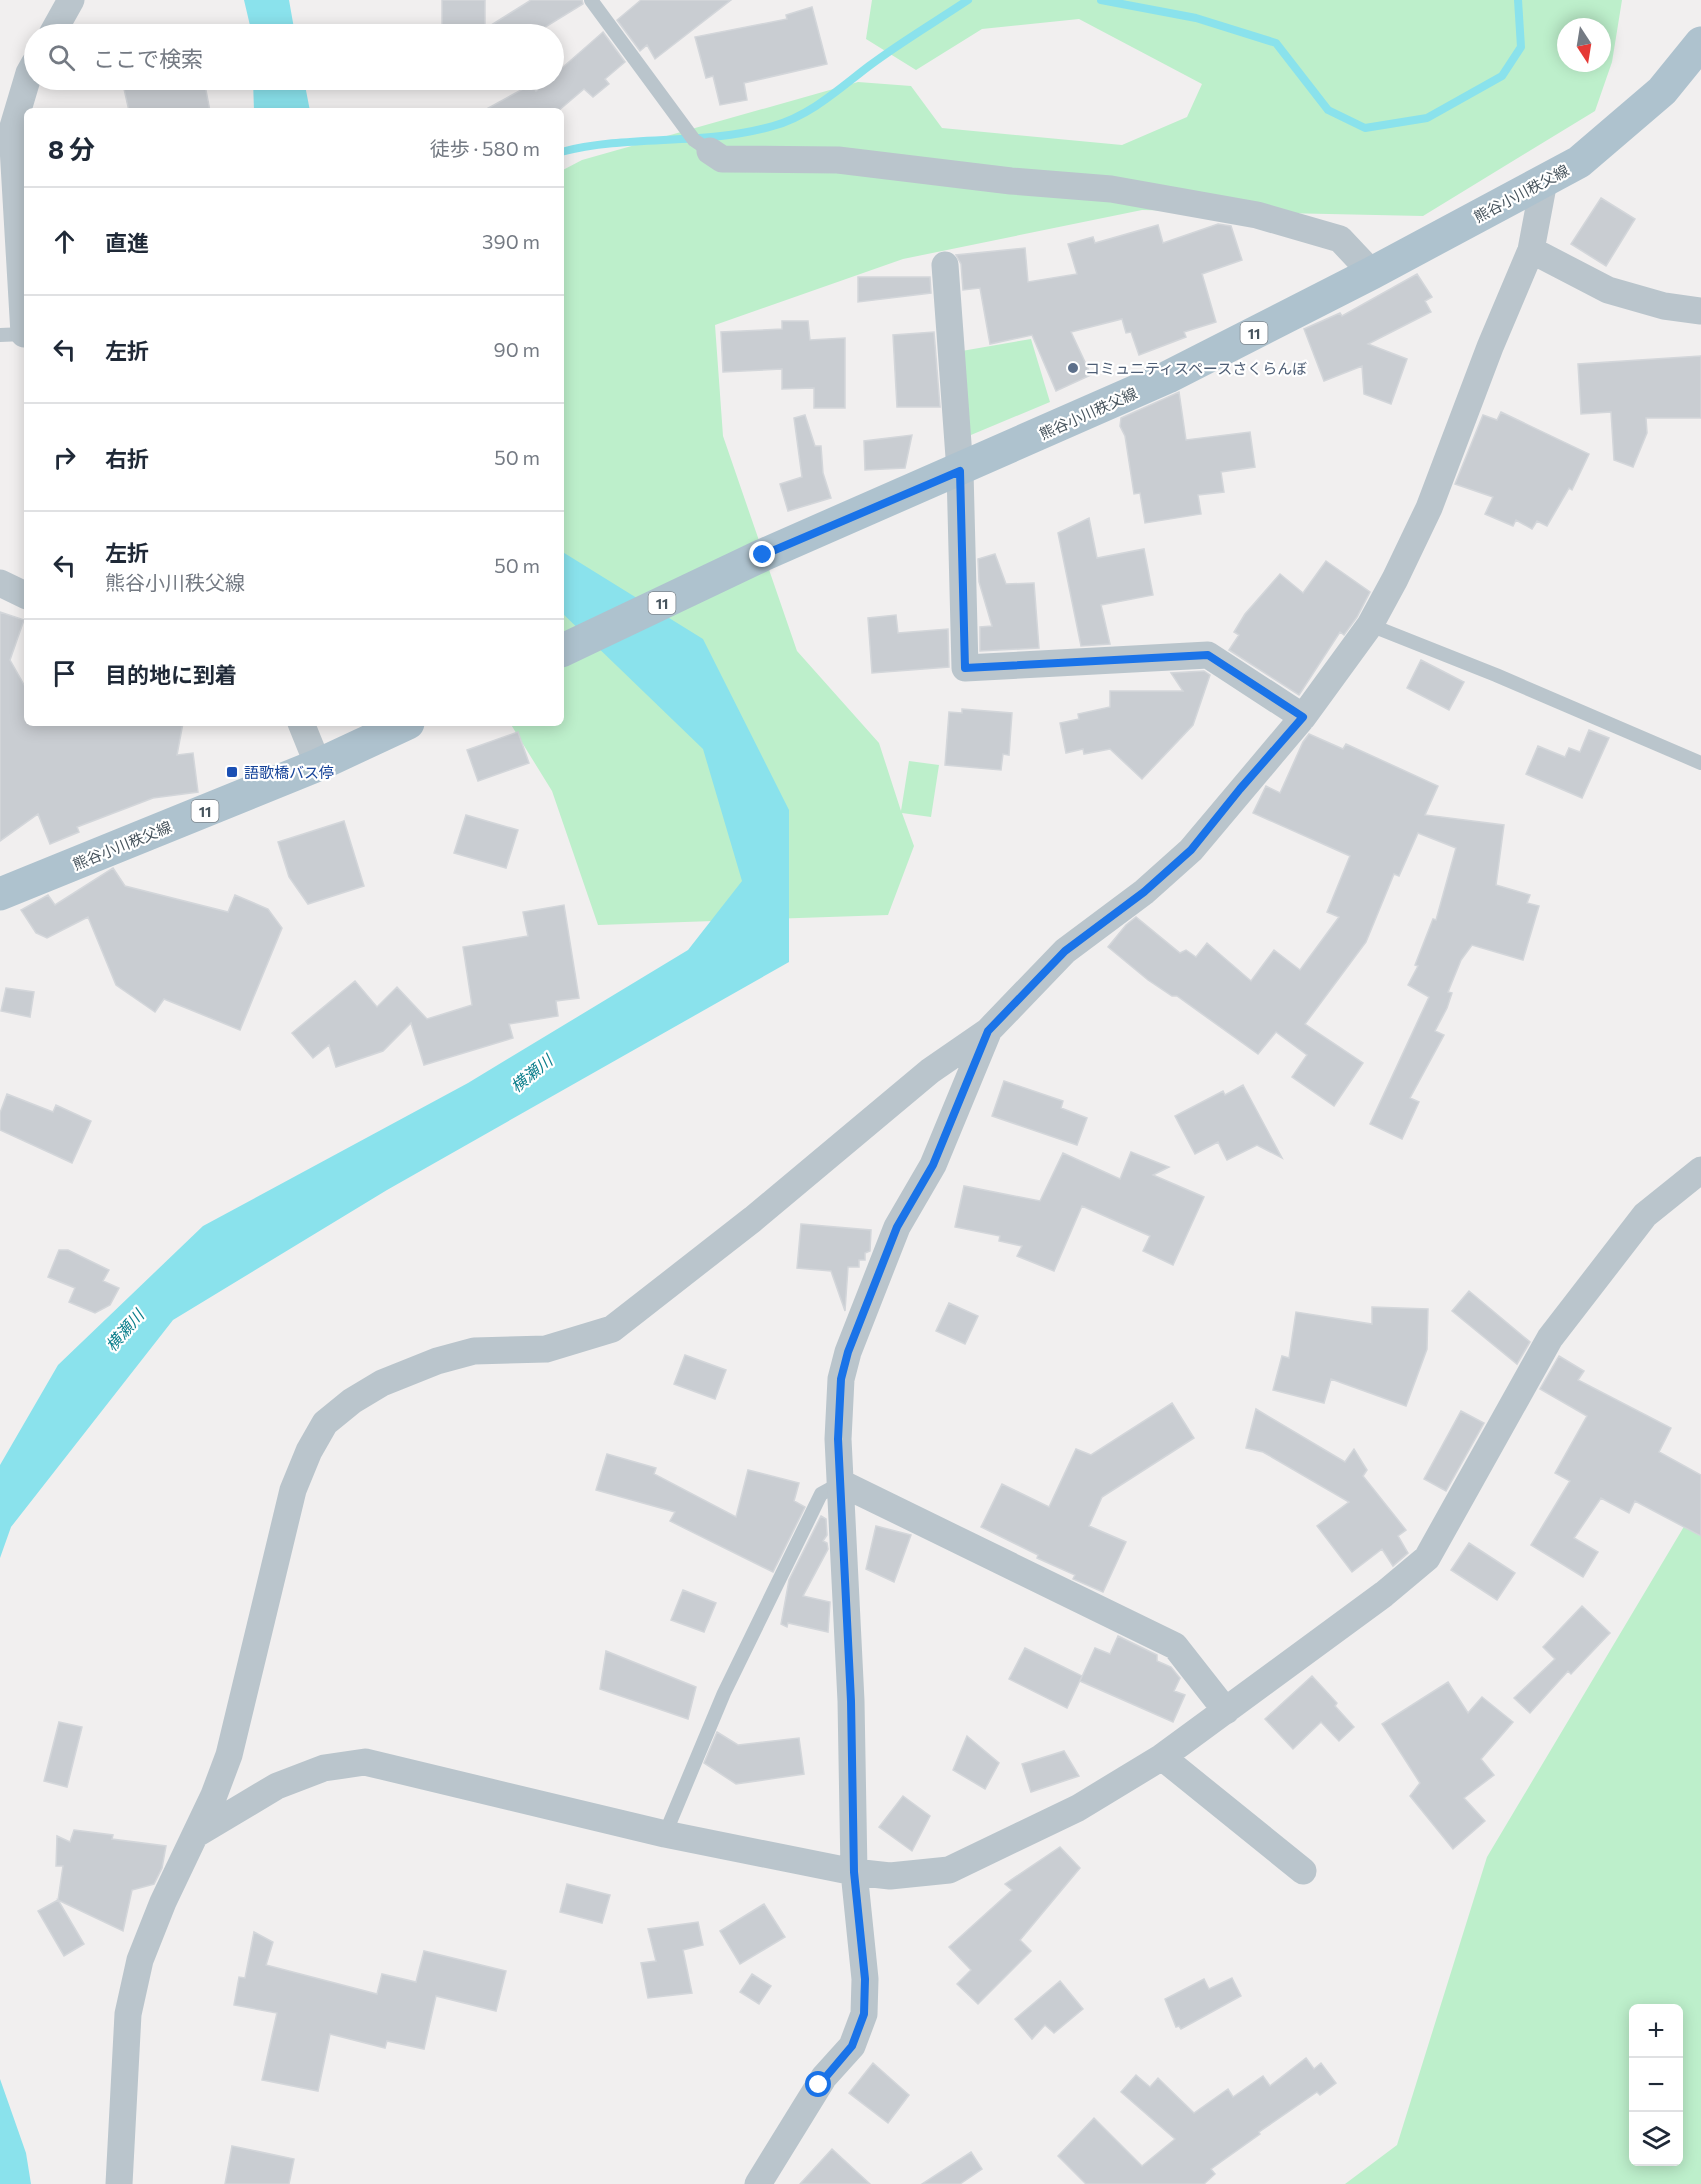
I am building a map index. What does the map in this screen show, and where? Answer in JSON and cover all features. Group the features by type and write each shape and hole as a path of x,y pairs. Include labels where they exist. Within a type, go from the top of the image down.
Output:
{"main road":[{"name":"熊谷小川秩父線","path":"564,650 763,555 960,471 1168,377 1372,273 1580,162 1662,91 1701,43"},
{"name":"熊谷小川秩父線","path":"0,894 318,765 402,726"}],"street":[{"path":"58,24 71,0"},
{"path":"17,335 12,130 24,90"},
{"path":"710,151 722,159 838,160 1011,181 1111,189 1257,215 1340,239 1372,273"},
{"path":"118,2184 128,2014 140,1960 163,1902 229,1755 293,1490 309,1451 325,1423 352,1401 382,1383 437,1361 474,1351 546,1349 612,1329 745,1226 930,1071 988,1031 1065,951 1144,892 1191,850 1240,789 1303,717 1370,625 1429,508 1490,347 1531,250 1544,181"},
{"path":"1531,250 1608,290 1664,306 1701,311"},
{"path":"945,265 960,471 965,668 1208,655 1303,717"},
{"path":"0,310 17,335"},
{"path":"0,583 24,595"},
{"path":"302,726 318,765"},
{"path":"758,2184 824,2077 852,2046 864,2014 865,1979 854,1872 851,1701 838,1439 841,1379 848,1352 897,1227 933,1165 988,1031"},
{"path":"195,1835 277,1786 324,1768 364,1762 665,1834 854,1872 891,1876 949,1870 1078,1808 1162,1756 1226,1712 1384,1594 1427,1558 1550,1338 1645,1215 1701,1170"},
{"path":"841,1483 1175,1646 1226,1712"},
{"path":"1162,1756 1303,1871"}],"lane":[{"path":"591,0 694,140 710,151"},
{"path":"1370,625 1701,763"},
{"path":"665,1834 724,1693 821,1494 841,1483"}],"green space":[{"path":"872,0 1622,0 1611,65 1611,18 1557,18 1557,72 1609,72 1595,111 1423,216 1142,210 903,259 715,325 723,436 797,651 879,743 901,811 909,761 939,765 931,817 902,813 914,846 888,915 598,925 552,791 512,726 564,726 564,169 582,160 858,82 911,86 942,128 1122,145 1187,117 1202,84 1079,19 982,29 916,70 866,39"},
{"path":"1031,339 1050,402 959,440 956,352"},
{"path":"1701,1498 1701,2184 1345,2184 1397,2145 1487,1857"}],"water":[{"path":"244,0 289,0 293,24 250,24"},
{"path":"253,90 306,90 309,108 254,108"},
{"name":"横瀬川","path":"564,553 703,639 789,810 789,962 387,1190 173,1320 11,1527 0,1558 0,1465 58,1365 203,1226 468,1083 688,950 742,881 703,749 564,615"},
{"path":"0,2079 26,2153 31,2184 0,2184"}],"building":[{"path":"442,0 485,0 485,24 442,24"},
{"path":"531,0 582,0 583,4 550,24 493,24"},
{"path":"641,0 731,0 655,59 647,45 640,51 617,20"},
{"path":"812,7 827,64 744,83 747,100 720,105 713,76 706,78 695,37 787,19 786,15"},
{"path":"603,32 625,62 605,79 609,84 593,97 584,89 562,108 488,108 521,90 564,90 564,66"},
{"path":"124,90 206,90 209,108 128,108"},
{"path":"1601,198 1635,219 1606,266 1571,244"},
{"path":"1218,224 1231,226 1242,260 1202,274 1216,322 1184,332 1186,337 1139,355 1131,332 1126,333 1122,319 1071,332 1091,375 1056,391 1032,335 990,344 980,288 963,290 961,264 956,255 1025,248 1028,282 1077,274 1068,244 1093,237 1095,243 1158,225 1163,243"},
{"path":"1417,274 1432,297 1425,301 1431,312 1368,344 1407,359 1391,404 1364,394 1362,366 1324,381 1304,329 1340,313 1342,316"},
{"path":"858,277 930,277 931,293 858,302"},
{"path":"782,321 808,321 810,340 845,338 845,408 814,408 814,388 782,389 782,369 723,372 721,332 782,329"},
{"path":"934,332 940,407 897,407 893,335"},
{"path":"1701,356 1701,418 1646,418 1647,433 1633,467 1614,460 1611,412 1581,414 1578,364"},
{"path":"1179,392 1186,440 1250,432 1255,467 1221,472 1224,492 1198,495 1201,514 1145,523 1140,493 1134,494 1125,436 1120,426 1121,418"},
{"path":"1501,412 1589,454 1572,490 1569,488 1547,526 1537,521 1532,529 1516,520 1513,526 1485,514 1493,497 1455,484 1483,415 1497,420"},
{"path":"805,415 815,446 821,446 823,473 831,498 788,511 780,484 802,477 794,418"},
{"path":"912,435 905,468 865,470 864,441"},
{"path":"1089,518 1097,558 1144,549 1153,595 1101,605 1110,644 1081,646 1058,533"},
{"path":"995,554 1006,584 1034,583 1039,648 980,651 980,627 992,626 979,582 978,559"},
{"path":"1326,561 1370,592 1357,617 1344,635 1340,632 1299,695 1229,650 1239,635 1234,632 1245,614 1280,574 1303,593"},
{"path":"0,612 24,620 10,660 24,685 24,726 182,726 177,755 193,753 198,792 153,798 77,827 79,832 50,844 38,814 0,841"},
{"path":"896,615 898,633 948,629 949,667 872,673 868,618"},
{"path":"1421,660 1464,682 1449,710 1407,688"},
{"path":"1204,671 1210,675 1193,725 1142,779 1110,749 1084,754 1083,749 1066,753 1060,723 1079,719 1078,714 1110,707 1110,691 1183,691 1171,673"},
{"path":"962,709 1012,713 1009,755 1003,754 1001,770 945,765 949,712 962,713"},
{"path":"1589,730 1609,738 1582,798 1526,774 1538,746 1565,757 1569,748 1580,752"},
{"path":"518,732 529,763 478,781 467,750"},
{"path":"1309,734 1343,749 1346,744 1438,786 1425,815 1504,825 1496,885 1530,895 1527,903 1539,906 1523,960 1472,945 1461,960 1448,992 1452,993 1447,1008 1435,1031 1444,1035 1410,1098 1419,1102 1402,1139 1370,1124 1429,997 1408,985 1418,966 1415,965 1433,919 1436,920 1456,848 1418,833 1399,876 1394,874 1366,942 1305,1024 1363,1063 1334,1106 1292,1077 1307,1055 1276,1032 1258,1054 1177,996 1172,996 1148,980 1108,947 1126,925 1136,917 1180,953 1186,950 1196,957 1207,943 1251,981 1274,950 1300,970 1339,917 1327,912 1350,856 1253,813 1266,786 1280,793 1303,742"},
{"path":"466,815 518,830 506,868 454,853"},
{"path":"344,821 364,886 308,904 289,877 278,842"},
{"path":"113,868 125,886 228,912 235,895 268,909 282,928 240,1030 164,999 155,1012 116,985 88,917 47,938 36,933 21,910 48,895 55,905"},
{"path":"564,905 579,998 556,1001 558,1016 509,1024 513,1038 424,1065 411,1023 383,1051 336,1067 329,1045 313,1058 292,1033 355,981 377,1007 397,987 427,1019 472,1005 463,947 528,936 523,912"},
{"path":"6,988 34,992 30,1017 1,1011"},
{"path":"1004,1081 1063,1101 1061,1108 1087,1118 1077,1145 992,1116"},
{"path":"1243,1085 1282,1158 1257,1145 1227,1160 1218,1142 1195,1154 1175,1116 1223,1091 1225,1095"},
{"path":"7,1094 53,1112 56,1105 91,1121 72,1163 0,1130 0,1113"},
{"path":"1131,1152 1169,1167 1153,1175 1204,1197 1173,1265 1143,1251 1150,1236 1082,1206 1054,1271 1017,1256 1022,1246 999,1241 1000,1236 955,1227 964,1186 1040,1201 1063,1153 1120,1179"},
{"path":"801,1224 871,1230 870,1251 865,1253 865,1260 859,1260 859,1267 848,1267 845,1311 831,1271 797,1268"},
{"path":"59,1250 68,1250 109,1270 103,1281 119,1288 110,1305 95,1313 69,1302 75,1288 48,1277"},
{"path":"1469,1291 1530,1342 1517,1364 1452,1311"},
{"path":"949,1303 978,1316 965,1344 936,1331"},
{"path":"1372,1307 1428,1309 1427,1349 1406,1406 1331,1379 1324,1403 1273,1390 1282,1356 1289,1358 1296,1312 1372,1324"},
{"path":"685,1355 726,1370 715,1399 674,1384"},
{"path":"1559,1356 1584,1371 1578,1380 1671,1428 1659,1452 1701,1475 1701,1536 1635,1501 1629,1513 1601,1498 1574,1538 1598,1552 1583,1577 1531,1545 1570,1481 1555,1473 1587,1416 1540,1389"},
{"path":"1172,1403 1194,1438 1102,1497 1089,1526 1126,1542 1103,1592 1073,1579 1075,1575 1037,1558 1038,1555 981,1527 1002,1484 1049,1507 1076,1449 1091,1455"},
{"path":"1256,1409 1345,1462 1354,1449 1367,1470 1363,1476 1406,1530 1398,1536 1408,1553 1393,1566 1382,1549 1352,1572 1317,1526 1349,1502 1263,1452 1246,1448"},
{"path":"1461,1411 1484,1423 1446,1491 1424,1479"},
{"path":"607,1454 656,1468 654,1474 736,1517 748,1470 799,1483 794,1501 805,1507 773,1572 670,1521 675,1512 596,1490"},
{"path":"821,1516 826,1519 827,1535 823,1541 827,1543 828,1549 803,1596 830,1602 828,1632 788,1623 787,1627 781,1624 789,1580"},
{"path":"876,1526 911,1535 894,1582 866,1569"},
{"path":"1469,1543 1515,1573 1497,1600 1451,1570"},
{"path":"683,1590 716,1603 704,1632 671,1620"},
{"path":"1582,1606 1610,1633 1571,1674 1568,1671 1530,1713 1514,1698 1555,1659 1543,1647"},
{"path":"1118,1636 1157,1655 1157,1661 1171,1667 1180,1678 1174,1691 1185,1695 1173,1722 1080,1681 1095,1648 1110,1654"},
{"path":"1025,1648 1082,1676 1067,1708 1009,1679"},
{"path":"606,1651 696,1687 688,1719 600,1689"},
{"path":"1312,1676 1337,1703 1335,1706 1354,1727 1339,1741 1321,1722 1293,1749 1265,1719"},
{"path":"1448,1682 1468,1713 1482,1697 1513,1722 1481,1759 1494,1775 1464,1798 1485,1821 1453,1849 1410,1796 1420,1783 1382,1724"},
{"path":"59,1722 82,1727 67,1787 44,1781"},
{"path":"717,1732 738,1745 799,1738 804,1774 736,1784 704,1763"},
{"path":"967,1736 999,1763 985,1789 953,1770"},
{"path":"1064,1751 1079,1776 1031,1792 1022,1764"},
{"path":"903,1796 930,1816 912,1851 879,1827"},
{"path":"74,1830 113,1835 112,1839 166,1846 162,1868 154,1884 132,1890 123,1931 58,1900 63,1866 56,1866 57,1836 70,1842"},
{"path":"1060,1847 1080,1868 1020,1940 1031,1951 978,2004 957,1984 971,1970 949,1947 1012,1890 1005,1884"},
{"path":"567,1884 610,1895 602,1923 560,1912"},
{"path":"58,1900 84,1944 64,1956 38,1911"},
{"path":"764,1904 785,1937 740,1964 720,1931"},
{"path":"698,1922 703,1945 683,1950 692,1993 648,1998 641,1963 656,1961 648,1929"},
{"path":"254,1932 273,1942 266,1965 377,1994 382,1974 416,1982 424,1951 506,1971 496,2011 436,1996 424,2049 387,2041 385,2048 330,2034 318,2091 262,2080 277,2013 234,2005 239,1977 245,1978"},
{"path":"752,1974 771,1986 759,2004 740,1992"},
{"path":"1232,1978 1241,1996 1181,2029 1179,2026 1176,2027 1165,1999 1204,1979 1209,1989"},
{"path":"1060,1981 1083,2009 1054,2033 1045,2025 1032,2039 1015,2019"},
{"path":"1306,2058 1314,2069 1321,2063 1336,2083 1320,2095 1317,2092 1259,2132 1260,2134 1211,2169 1215,2174 1204,2184 1086,2184 1058,2156 1094,2118 1142,2166 1175,2139 1121,2092 1136,2075 1150,2087 1158,2078 1194,2113 1228,2089 1233,2097 1263,2076 1270,2086"},
{"path":"873,2063 909,2095 888,2123 849,2093"},
{"path":"232,2146 294,2159 289,2184 225,2184"},
{"path":"832,2149 870,2184 800,2184"},
{"path":"971,2152 982,2169 960,2184 922,2184"}],"waterway":[{"path":"564,151 614,143 720,136 747,132 787,121 800,116 824,100 881,57 968,0"},
{"path":"1101,0 1196,18 1276,43 1328,110 1365,128 1427,118 1502,76 1521,47 1518,0"}],"place":[{"name":"コミュニティスペースさくらんぼ","path":"1073,368"},
{"name":"語歌橋バス停","path":"232,772"}],"route":[{"path":"763,555 960,471 965,668 1208,655 1303,717 1221,811 1191,850 1144,892 1065,951 988,1031 933,1165 897,1227 848,1352 841,1379 838,1439 851,1701 854,1872 865,1979 864,2014 852,2046 819,2085"}]}
